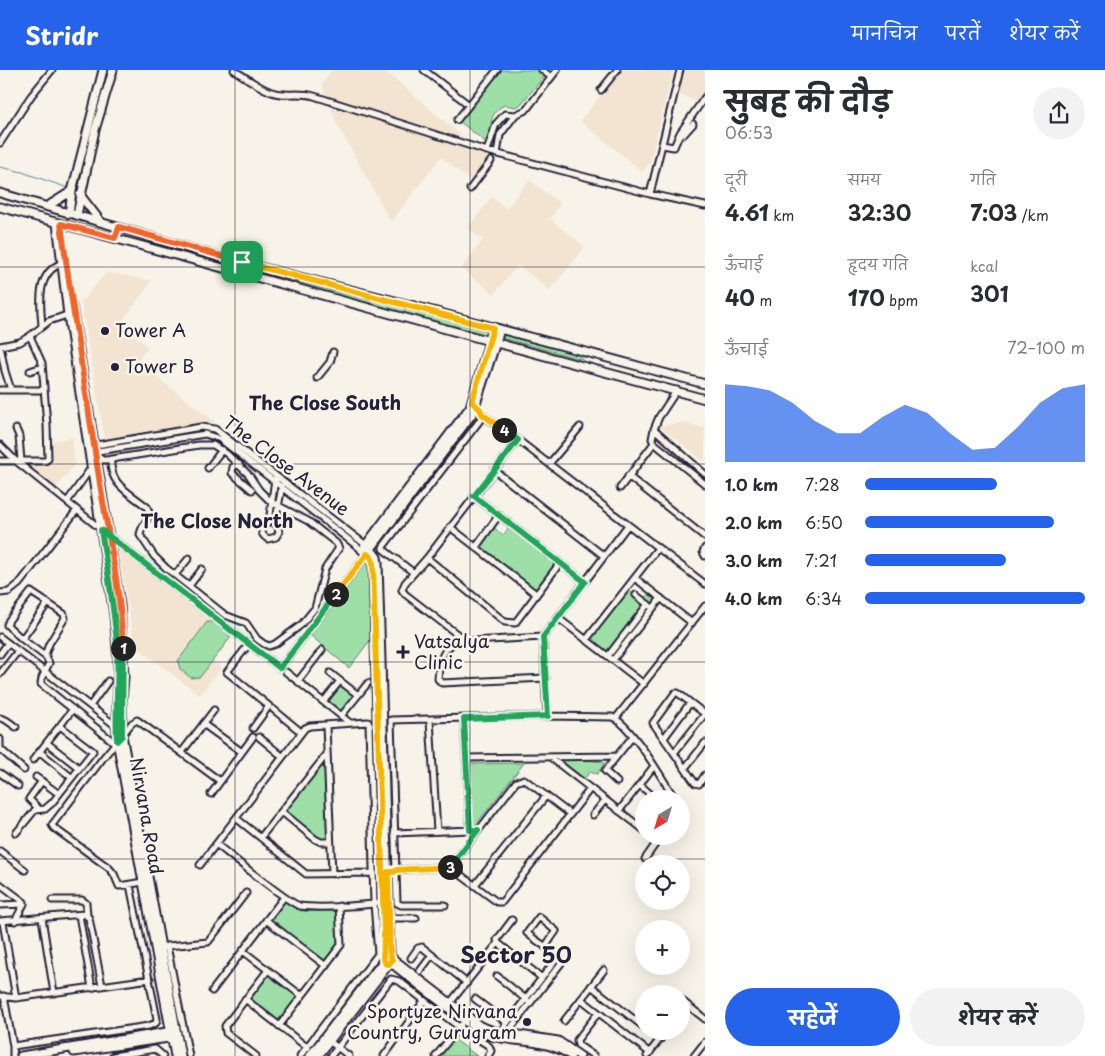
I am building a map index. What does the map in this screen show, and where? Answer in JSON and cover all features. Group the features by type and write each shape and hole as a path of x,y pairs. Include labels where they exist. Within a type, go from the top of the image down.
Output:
{"main road":[{"path":"73,215 72,191 103,70"},
{"path":"73,215 113,70"},
{"path":"48,206 72,191"},
{"path":"0,193 200,250 705,384"},
{"path":"80,195 101,222"},
{"path":"0,206 198,262 705,399"},
{"name":"Nirvana Road","path":"59,223 62,263 71,314"},
{"name":"Nirvana Road","path":"59,223 92,451 109,536 120,605 124,676 118,740 161,947 174,1034 175,1056"},
{"path":"115,238 119,227"},
{"path":"198,262 200,250"},
{"path":"497,329 473,406 367,549 373,562 380,723 382,871 380,905 388,959 461,1021 487,1035 556,1047 571,1056"},
{"name":"Nirvana Road","path":"92,451 92,467 117,646 116,726 143,882 161,947"},
{"path":"314,1055 330,1041 388,959 389,918 382,871"},
{"path":"388,959 450,1003 461,1021 503,1032 558,1041 580,1056"},
{"path":"314,1055 381,964 388,959"},
{"path":"21,1056 174,1034"},
{"name":"Nirvana Road","path":"174,1034 181,1056"},
{"path":"46,1056 57,1052"}],"street":[{"path":"0,143 3,135 52,70"},
{"path":"234,70 272,93 298,93 314,96 487,152 650,194 705,206"},
{"path":"424,70 469,105"},
{"path":"456,120 496,70"},
{"path":"542,70 551,77"},
{"path":"497,154 500,135 515,115 526,110 557,70"},
{"path":"600,90 617,70"},
{"path":"650,194 680,70"},
{"path":"662,144 675,146 680,133 705,98"},
{"path":"695,112 698,112 705,102"},
{"path":"487,152 499,119 505,114 515,115"},
{"path":"680,133 684,134 692,124"},
{"path":"470,188 492,161"},
{"path":"42,325 40,292 48,273 54,266 62,263"},
{"path":"12,390 5,371 0,346 20,342 49,321 71,314"},
{"path":"0,462 46,461 48,459 42,367 30,336"},
{"path":"318,378 330,362 332,352"},
{"path":"30,371 42,367"},
{"path":"0,390 43,390"},
{"path":"677,390 659,417 652,439 654,443 705,484"},
{"path":"473,406 705,584"},
{"path":"414,573 383,549 383,547 483,414"},
{"name":"The Close Avenue","path":"92,451 201,427 215,429 274,481 283,484"},
{"path":"549,464 580,427"},
{"path":"654,428 705,474"},
{"path":"16,429 19,436 18,461"},
{"path":"214,435 215,429"},
{"name":"The Close Avenue","path":"92,451 205,434 214,435 232,444"},
{"path":"466,641 402,590 405,583 427,558 518,440"},
{"path":"620,488 654,443"},
{"path":"0,445 101,530 280,668 367,549"},
{"path":"92,451 102,460 199,445 212,445 222,450 238,464 271,502 308,521 336,543 338,548 325,569 315,608 301,625 275,644 270,646 264,644 246,623 225,615 154,556 142,538 140,531 148,518 149,511 147,507 114,480 111,459"},
{"path":"208,468 222,450"},
{"name":"The Close Avenue","path":"248,457 276,474 283,484 367,549"},
{"path":"238,464 233,467 232,473 252,490"},
{"path":"67,502 92,467"},
{"path":"494,470 604,556"},
{"path":"276,474 271,502 272,523 280,501 283,484"},
{"path":"628,476 705,537"},
{"path":"474,496 585,582"},
{"path":"0,593 9,592 19,584 76,510"},
{"path":"476,547 499,516"},
{"path":"548,716 543,637 628,525"},
{"path":"450,527 536,594"},
{"path":"586,640 658,548"},
{"path":"705,548 702,552 705,556"},
{"path":"175,575 189,558"},
{"path":"427,558 505,622 510,624 514,623 560,563"},
{"path":"189,586 202,569"},
{"path":"635,578 692,623"},
{"path":"46,657 7,625 31,592 64,614 65,618 45,652 49,663 42,678 42,686 118,740"},
{"path":"636,595 651,606"},
{"path":"608,656 651,606 661,598"},
{"path":"22,639 48,603"},
{"path":"613,660 651,606"},
{"path":"616,718 705,606"},
{"path":"558,618 644,684"},
{"path":"0,637 116,726"},
{"path":"543,637 456,642 450,645 440,662 438,679 440,682 546,678"},
{"path":"0,654 8,643"},
{"path":"249,644 227,672 269,706 253,728"},
{"path":"298,681 322,650"},
{"path":"0,674 18,651"},
{"path":"286,672 350,723"},
{"path":"330,673 358,695"},
{"path":"90,706 108,681"},
{"path":"324,701 340,681"},
{"path":"342,715 368,683"},
{"path":"674,752 705,714 678,693 675,693 654,720 654,725 697,784 705,775"},
{"path":"664,738 690,703"},
{"path":"33,760 73,709"},
{"path":"182,752 214,710"},
{"path":"273,710 301,732"},
{"path":"445,905 397,903 391,720 548,716 616,718 633,736 669,790"},
{"path":"0,718 16,727"},
{"path":"464,719 470,830"},
{"path":"143,882 130,886 119,886 109,868 52,825 134,721 140,720 220,781"},
{"path":"200,865 301,732 310,726 368,722 371,726 388,720 392,723"},
{"path":"430,720 437,831"},
{"path":"203,724 242,752"},
{"path":"369,724 382,871"},
{"path":"326,725 332,874"},
{"path":"42,781 30,799 38,808 45,809 93,751 60,726"},
{"path":"617,782 606,771 633,736"},
{"path":"210,794 253,737"},
{"path":"259,737 282,756"},
{"path":"0,739 0,749 24,770"},
{"path":"47,743 79,768"},
{"path":"685,768 705,743"},
{"path":"40,752 71,777"},
{"path":"261,837 327,754"},
{"path":"466,758 616,756"},
{"path":"549,757 635,823"},
{"path":"620,811 654,766"},
{"path":"0,773 18,786"},
{"path":"36,777 59,794"},
{"path":"450,867 520,779 524,779 570,814"},
{"path":"640,785 646,790"},
{"path":"236,818 306,874 382,871 394,868 397,870 450,867 497,902 502,902 590,789"},
{"path":"474,885 546,796"},
{"path":"593,815 605,800"},
{"path":"16,833 38,808"},
{"path":"282,812 315,840 330,842"},
{"path":"394,833 478,830"},
{"path":"216,844 284,897 300,906 380,905 378,954 300,1056"},
{"path":"0,850 25,870"},
{"path":"0,884 23,900 24,904"},
{"path":"13,1046 89,1036 149,1026 156,1023 157,1019 150,980 130,886"},
{"path":"189,1056 161,947 210,940 246,893"},
{"path":"212,991 284,897"},
{"path":"52,900 82,900 86,903 102,986"},
{"path":"0,906 24,904"},
{"path":"15,921 24,904"},
{"path":"279,1026 341,945 339,906"},
{"path":"16,998 2,922 79,914 87,915"},
{"path":"79,914 92,988"},
{"path":"42,918 54,993"},
{"path":"389,918 416,918"},
{"path":"503,1032 507,1023 547,982 562,962 526,932 539,918 556,931 545,947"},
{"path":"266,920 326,966"},
{"path":"450,1003 498,943 497,940 512,920"},
{"path":"498,943 547,982"},
{"path":"411,958 420,947 466,983"},
{"path":"243,951 302,996"},
{"path":"420,971 432,955"},
{"path":"503,1032 558,957"},
{"path":"256,1056 225,1030 227,1021 268,970"},
{"path":"564,1021 604,970"},
{"path":"497,976 528,1000"},
{"path":"331,1056 391,979 399,981 424,1001 461,1021 489,1046 491,1051 488,1056"},
{"path":"13,1056 13,1046 2,996 16,998 150,980"},
{"path":"591,986 635,1020"},
{"path":"245,999 306,1048 306,1051 314,1055"},
{"path":"475,999 507,1023"},
{"path":"581,999 649,1054 660,1040"},
{"path":"384,1056 424,1001"},
{"path":"690,1007 705,1019"},
{"path":"594,1056 578,1045 577,1040 598,1013"},
{"path":"436,1056 461,1021"},
{"path":"334,1034 342,1041"},
{"path":"330,1041 349,1056"},
{"path":"694,1056 704,1046"},
{"path":"113,1056 155,1049 163,1056"}],"shaded area":[{"path":"331,70 384,70 488,158 472,182 441,157 391,222 336,122 322,85"},
{"path":"621,70 673,70 650,162 643,172 580,121"},
{"path":"686,70 705,70 705,93 698,102 679,94"},
{"path":"529,180 561,204 550,219 585,247 550,290 518,265 494,294 461,268 483,240 468,228 492,197 506,209"},
{"path":"107,272 152,281 120,324 148,347 137,362 215,422 105,440 81,302"},
{"path":"683,423 705,428 705,462 659,426"},
{"path":"72,437 75,464 54,490 22,465 24,463 49,463 48,442"},
{"path":"117,545 234,635 214,661 222,667 200,695 135,646"}],"green space":[{"path":"498,70 538,70 545,76 520,105 516,107 505,105 495,112 491,122 488,144 459,121"},
{"path":"206,256 487,330 488,334 208,260 205,258"},
{"path":"500,334 581,355 583,358 580,359 502,338"},
{"path":"493,527 503,535 510,527 556,563 535,590 478,547"},
{"path":"369,559 371,639 349,668 310,635"},
{"path":"629,591 642,601 650,592 658,599 613,657 590,640"},
{"path":"207,622 221,626 230,638 200,677 191,678 180,669 178,661"},
{"path":"340,684 355,696 343,712 328,700"},
{"path":"577,759 603,762 604,764 597,774 590,772 582,781 557,760"},
{"path":"524,763 474,827 472,826 469,764"},
{"path":"320,767 327,767 329,840 321,841 285,812"},
{"path":"285,899 302,911 336,911 338,945 325,961 271,920"},
{"path":"268,974 298,997 278,1022 249,998"},
{"path":"454,1039 477,1056 441,1056"}],"waterway":[{"path":"0,167 22,172 68,188"}],"place":[{"name":"Tower A","path":"105,331"},
{"name":"Tower B","path":"115,367"},
{"name":"Vatsalya Clinic","path":"403,652"},
{"name":"Sportyze Nirvana Country, Gurugram","path":"527,1022"}],"district":[{"name":"The Close South","path":"325,403"},
{"name":"The Close North","path":"217,521"},
{"name":"Sector 50","path":"516,955"}],"route":[{"path":"242,262 119,227 115,238 61,224 73,314 103,503 109,536 112,546 120,605 124,676 122,736 117,741 117,646 101,530 109,536 280,668 367,554 371,557 373,562 384,934 383,961 389,964 392,962 392,957 390,955 388,872 450,867 478,830 470,830 464,719 548,716 543,637 585,582 474,496 518,440 482,414 482,411 472,402 493,328 242,262"}]}
